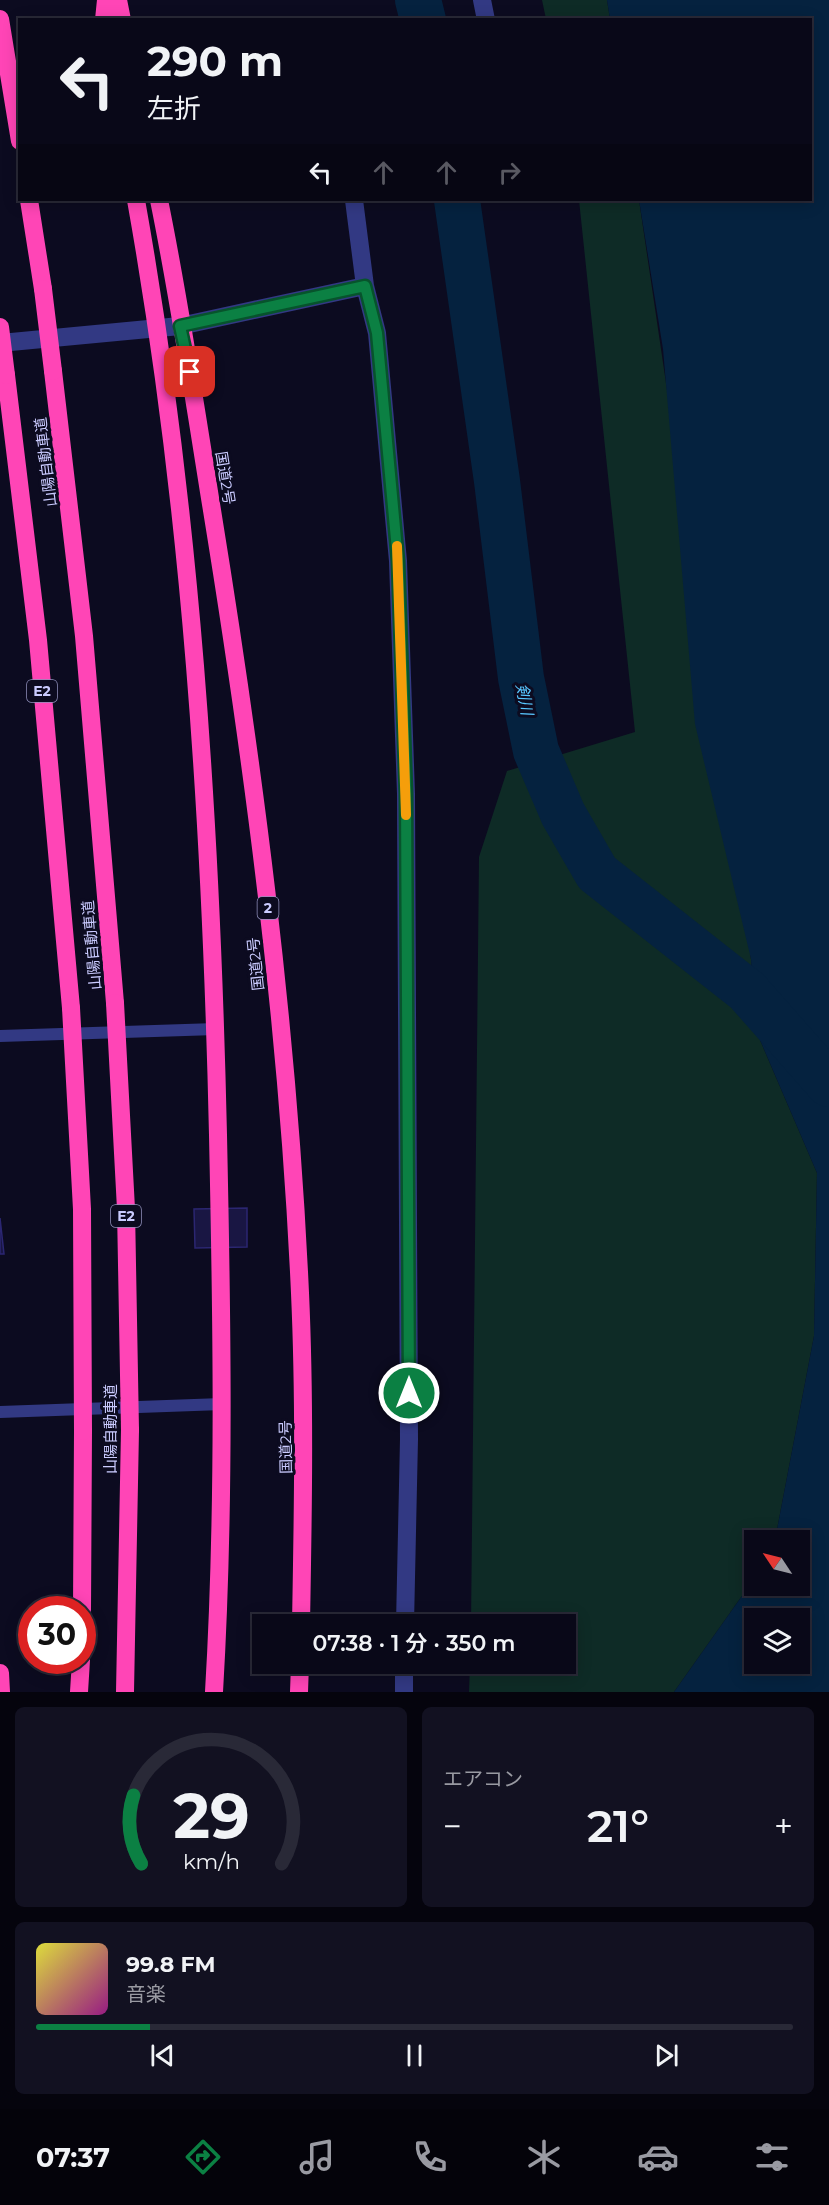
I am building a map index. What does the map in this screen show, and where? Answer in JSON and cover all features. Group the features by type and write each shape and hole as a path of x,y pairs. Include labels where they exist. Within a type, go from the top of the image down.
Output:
{"highway":[{"path":"104,18 106,0"},
{"path":"118,0 122,18"},
{"path":"0,19 18,129"},
{"name":"山陽自動車道","path":"29,201 43,289 84,636 114,1003 126,1209 130,1430 125,1692"},
{"path":"136,201 159,328 188,585 212,923 222,1404 220,1585 214,1692"},
{"name":"国道2号","path":"159,201 218,546 252,769 288,1106 300,1293 304,1464 301,1614"},
{"name":"山陽自動車道","path":"0,327 38,640 71,1008 82,1209 82,1596"},
{"path":"0,1673 1,1692"},
{"path":"80,1692 81,1674"},
{"path":"299,1692 300,1674"}],"street":[{"path":"482,0 486,18"},
{"path":"354,201 365,286 377,333 398,561 406,783 409,1439 405,1614"},
{"path":"0,343 180,326 365,286"},
{"path":"404,1674 404,1692"}],"lane":[{"path":"0,1036 216,1029"},
{"path":"0,1412 222,1404"}],"green space":[{"path":"542,0 607,0 610,18 546,18"},
{"path":"579,201 639,201 751,959 754,1026 817,1173 814,1336 777,1530 744,1530 744,1593 674,1692 469,1692 470,1674 576,1674 576,1614 471,1614 479,857 507,771 635,732"}],"water":[{"path":"607,0 829,0 829,1692 674,1692 744,1593 744,1596 810,1596 810,1530 777,1530 814,1336 817,1173 754,1026 751,959 695,724 663,349 639,201 812,201 812,18 610,18"}],"building":[{"path":"247,1208 247,1247 195,1248 194,1209"},
{"path":"0,1218 4,1254 0,1254"}],"waterway":[{"name":"剣川","path":"418,0 422,18"},
{"name":"剣川","path":"457,201 497,481 521,678 536,751 563,814 597,873 747,991 829,1084"}],"slow traffic":[{"path":"397,546 406,815"}],"route":[{"path":"190,372 180,326 365,286 377,333 398,561 406,794 409,1393"}]}
